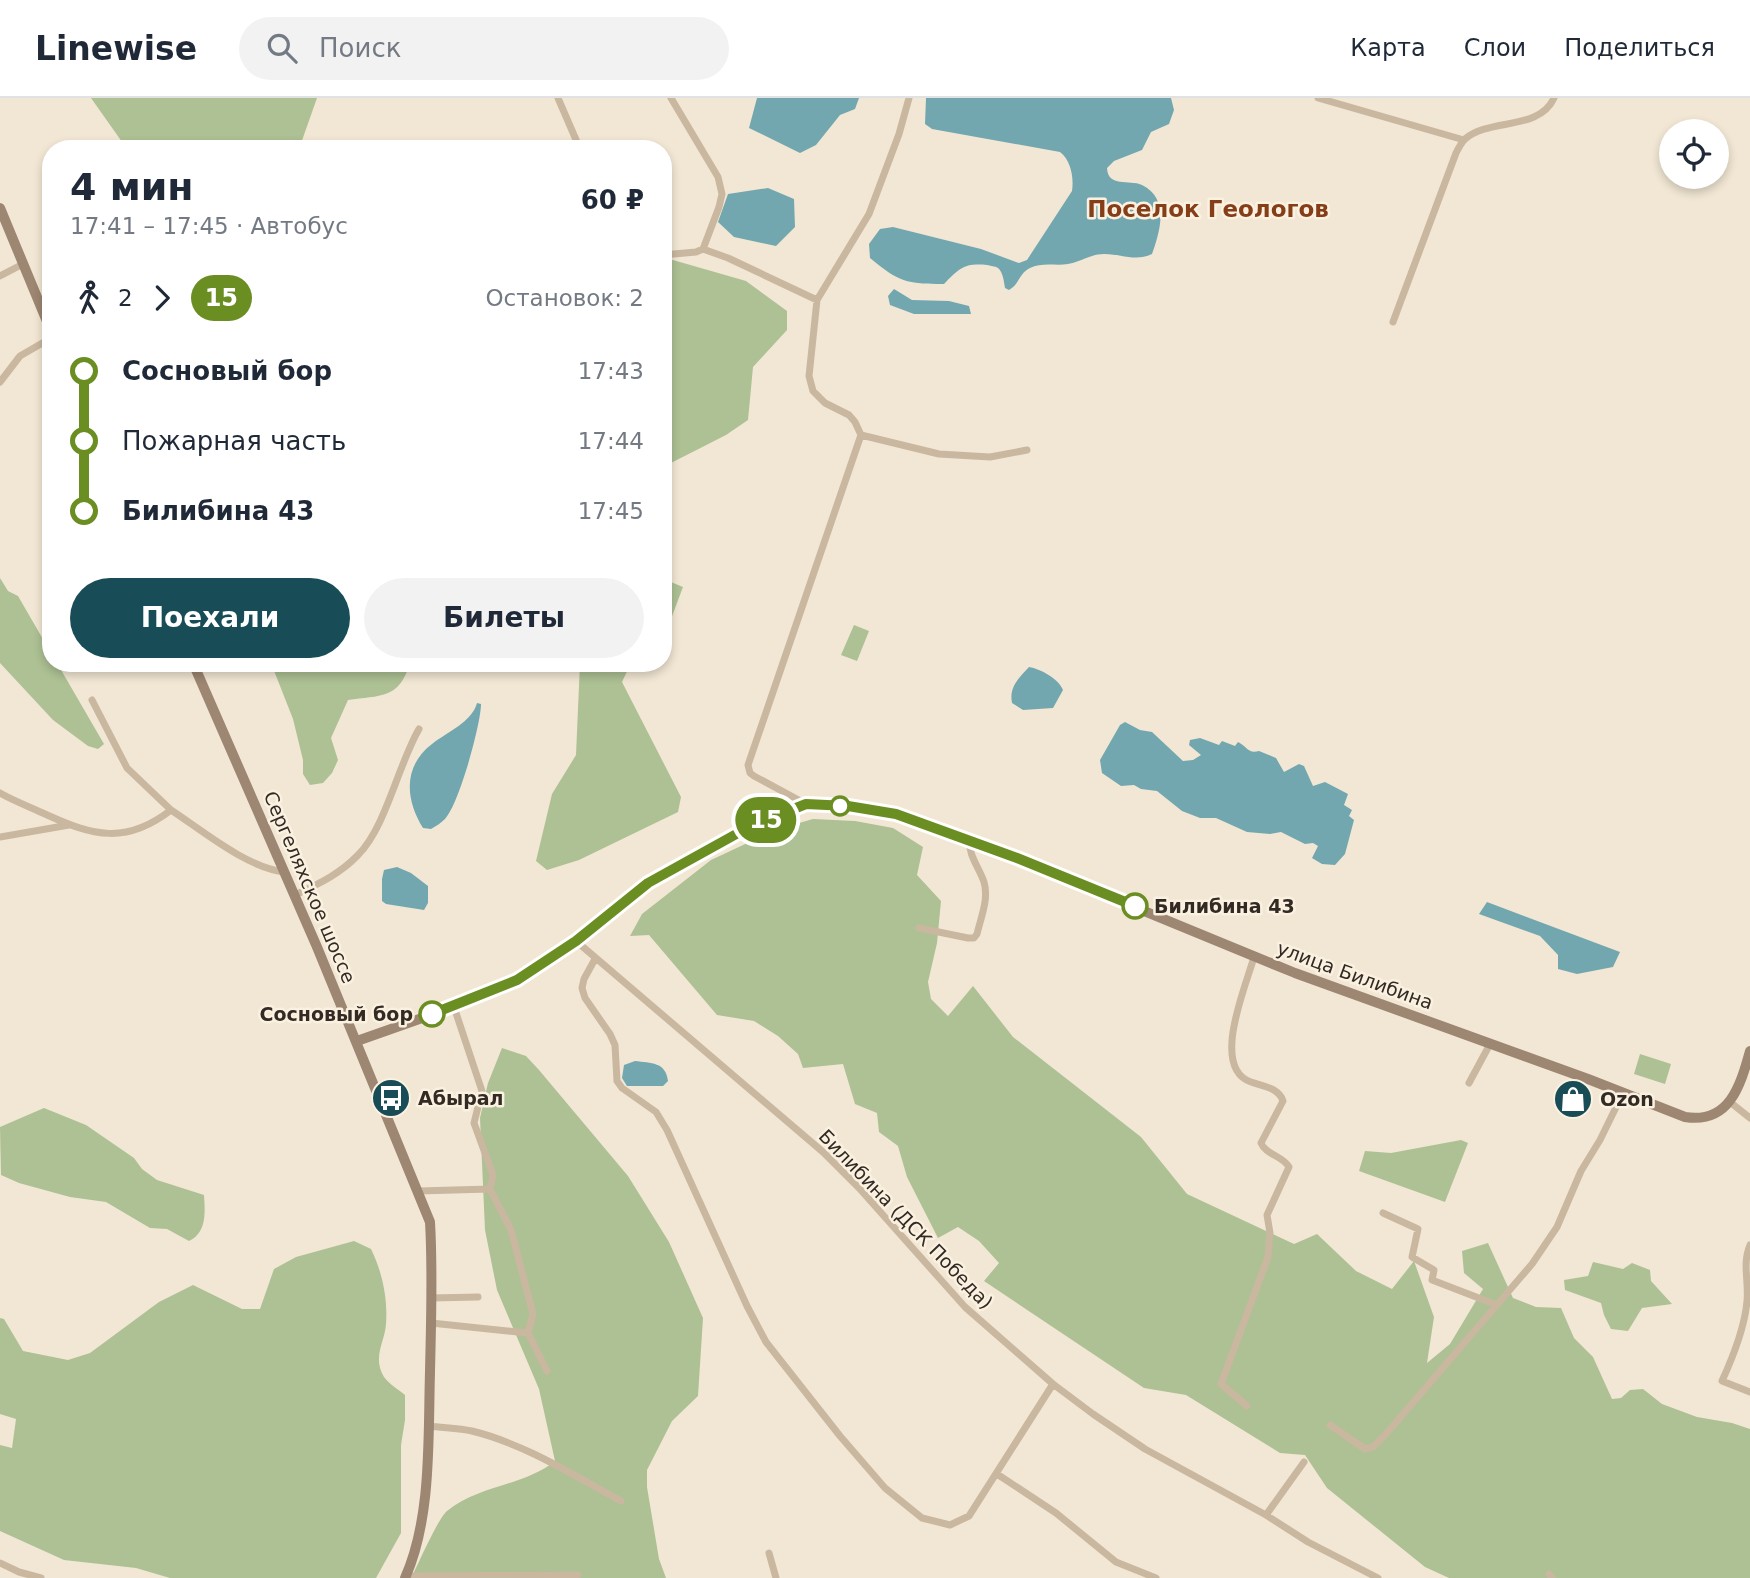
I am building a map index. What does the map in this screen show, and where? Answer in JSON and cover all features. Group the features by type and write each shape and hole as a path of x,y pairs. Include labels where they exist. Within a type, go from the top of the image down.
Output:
{"main road":[{"path":"0,208 42,309"},
{"name":"Сергеляхское шоссе","path":"196,672 295,895 430,1222 429,1426 422,1530 406,1577"},
{"name":"улица Билибина","path":"357,1041 454,1007 517,980 576,941 648,883 749,827 806,804 848,806 896,814 969,839 1254,957 1685,1117 1701,1119 1715,1115 1730,1102"},
{"path":"1730,1102 1750,1051"}],"street":[{"path":"558,98 576,140"},
{"path":"671,98 718,177 722,194 703,249"},
{"path":"806,804 754,776 748,765 861,435 849,415 825,403 813,391 810,376 817,300 869,214 899,134 909,98"},
{"path":"1318,98 1464,140"},
{"path":"1393,322 1456,153 1464,140 1477,132 1537,115 1551,104 1554,98"},
{"path":"672,254 703,249 817,300"},
{"path":"0,276 23,264"},
{"path":"0,382 20,356 42,343"},
{"path":"861,435 939,454 990,457 1027,450"},
{"path":"92,700 127,768 171,810 256,864 273,871 285,872"},
{"path":"295,895 327,880 360,853 373,834 409,746 419,729"},
{"path":"0,793 70,825 105,834 123,834 141,829 171,810"},
{"path":"0,837 70,825"},
{"path":"919,928 968,938 974,938 977,934 986,897 985,884 969,852 969,839"},
{"name":"Билибина (ДСК Победа)","path":"576,941 823,1152 965,1307 1053,1384 1145,1449 1266,1515 1308,1542 1378,1578"},
{"path":"1247,1406 1221,1384 1268,1257 1270,1233 1267,1215 1289,1167 1263,1148 1261,1143 1283,1101 1281,1096 1276,1091 1246,1080 1232,1060 1230,1042 1254,957"},
{"path":"595,959 582,988 584,998 615,1045 617,1081 622,1088 656,1112 667,1130 766,1342 794,1380 885,1488 922,1518 950,1525 969,1516 1053,1384"},
{"path":"454,1007 482,1091 474,1123 493,1175 490,1189 511,1230 533,1314 528,1333 547,1371"},
{"path":"1469,1083 1490,1044"},
{"path":"1330,1425 1365,1449 1373,1447 1532,1264 1558,1227 1581,1171 1623,1093"},
{"path":"1730,1102 1750,1118"},
{"path":"419,1191 490,1189"},
{"path":"1383,1213 1418,1229 1412,1257 1434,1270 1432,1280 1497,1305"},
{"path":"1750,1245 1745,1266 1747,1304 1722,1381 1750,1392"},
{"path":"431,1298 478,1297"},
{"path":"431,1323 528,1333"},
{"path":"429,1426 489,1436 554,1465 621,1501"},
{"path":"1266,1515 1304,1462"},
{"path":"997,1474 1056,1513 1116,1562 1156,1578"},
{"path":"769,1553 776,1578"},
{"path":"0,1563 41,1578"},
{"path":"406,1577 578,1575"}],"green space":[{"path":"91,98 317,98 302,140 121,140"},
{"path":"672,260 746,281 787,311 787,330 753,367 748,420 726,435 672,462"},
{"path":"0,578 8,591 18,596 42,637 42,672 62,672 104,744 98,749 88,746 53,720 0,663"},
{"path":"672,582 683,587 672,616"},
{"path":"854,625 869,631 857,661 841,655"},
{"path":"275,672 406,672 400,684 387,694 348,700 331,738 338,760 323,783 310,785 303,774 303,760 293,719"},
{"path":"580,672 627,672 622,682 681,797 678,812 579,860 547,870 536,861 552,794 576,755"},
{"path":"813,819 855,821 893,828 923,847 917,875 941,901 937,943 928,982 931,999 948,1016 973,986 1013,1037 1141,1137 1187,1194 1294,1244 1317,1234 1356,1271 1392,1289 1414,1261 1434,1317 1427,1363 1450,1344 1483,1289 1464,1273 1462,1251 1488,1243 1513,1298 1536,1307 1561,1308 1574,1338 1593,1357 1612,1399 1621,1398 1630,1390 1643,1389 1662,1404 1697,1417 1750,1429 1750,1578 1449,1578 1425,1567 1327,1488 1305,1455 1280,1453 1186,1395 1144,1388 984,1281 999,1263 979,1241 958,1227 938,1238 907,1177 898,1146 879,1132 877,1113 855,1104 843,1064 803,1068 798,1054 778,1036 754,1021 717,1015 649,935 630,936 642,914 711,860 775,830"},
{"path":"502,1048 526,1056 628,1176 669,1242 703,1318 698,1396 672,1421 647,1470 647,1487 659,1559 666,1578 411,1578 433,1532 447,1511 473,1496 530,1476 555,1461 539,1389 497,1290 485,1230 480,1118 488,1083"},
{"path":"1640,1054 1671,1064 1665,1084 1634,1074"},
{"path":"44,1108 86,1125 134,1158 142,1169 157,1180 204,1195 204,1221 199,1233 189,1241 167,1229 150,1228 106,1202 70,1197 19,1183 1,1175 0,1127"},
{"path":"1461,1140 1468,1143 1445,1202 1359,1171 1365,1151 1391,1153"},
{"path":"354,1241 371,1249 383,1285 386,1315 379,1356 381,1370 386,1380 405,1395 401,1445 401,1533 376,1578 170,1578 136,1568 64,1560 0,1531 0,1445 12,1448 16,1419 0,1414 0,1318 4,1319 23,1351 68,1360 90,1353 159,1302 193,1285 242,1309 260,1309 274,1269 296,1257"},
{"path":"1593,1262 1623,1269 1632,1263 1650,1270 1651,1281 1672,1304 1642,1308 1628,1331 1611,1329 1601,1303 1565,1290 1564,1280 1588,1276"}],"water":[{"path":"757,98 859,98 855,109 840,115 816,145 800,153 749,128"},
{"path":"926,98 1171,98 1174,110 1169,124 1151,132 1142,150 1114,161 1107,168 1108,174 1115,181 1142,185 1157,198 1161,216 1152,254 1134,258 1099,254 1068,264 1034,266 1026,270 1009,290 1005,288 1000,270 987,265 963,268 944,284 912,282 888,272 870,258 869,244 880,229 893,227 981,249 1019,263 1027,260 1072,191 1071,170 1060,152 932,129 925,124"},
{"path":"768,188 794,199 795,227 776,246 734,237 718,222 728,194"},
{"path":"894,289 912,300 949,301 969,306 971,314 914,314 890,305 888,296"},
{"path":"1029,667 1049,675 1061,686 1063,690 1053,708 1023,710 1012,703 1013,688"},
{"path":"477,703 481,704 480,714 457,798 443,820 431,829 423,828 410,794 416,762 432,744 465,721"},
{"path":"1125,722 1140,730 1152,732 1183,761 1193,760 1201,755 1189,745 1190,740 1200,738 1219,745 1222,741 1235,746 1238,742 1249,751 1259,751 1276,758 1284,772 1299,764 1304,766 1313,786 1325,782 1348,794 1344,805 1352,810 1349,816 1354,820 1345,854 1335,865 1322,864 1312,858 1318,846 1313,843 1305,844 1281,832 1247,832 1216,818 1200,818 1182,811 1157,791 1141,789 1134,785 1121,786 1102,773 1100,760 1120,725"},
{"path":"397,867 411,873 428,886 428,903 424,910 382,901 384,870"},
{"path":"1487,902 1620,952 1613,967 1577,974 1558,969 1558,955 1540,936 1479,914"},
{"path":"635,1061 661,1067 668,1081 663,1086 627,1086 622,1078 624,1065"}],"bus line":[{"name":"15","path":"432,1014 517,980 576,941 648,883 749,827 806,804 848,806 896,814 969,839 1135,906"}],"place":[{"name":"Билибина 43","path":"1135,906"},
{"name":"Сосновый бор","path":"432,1014"},
{"name":"Абырал","path":"391,1098"},
{"name":"Ozon","path":"1573,1099"}],"district":[{"name":"Поселок Геологов","path":"1208,209"}]}
